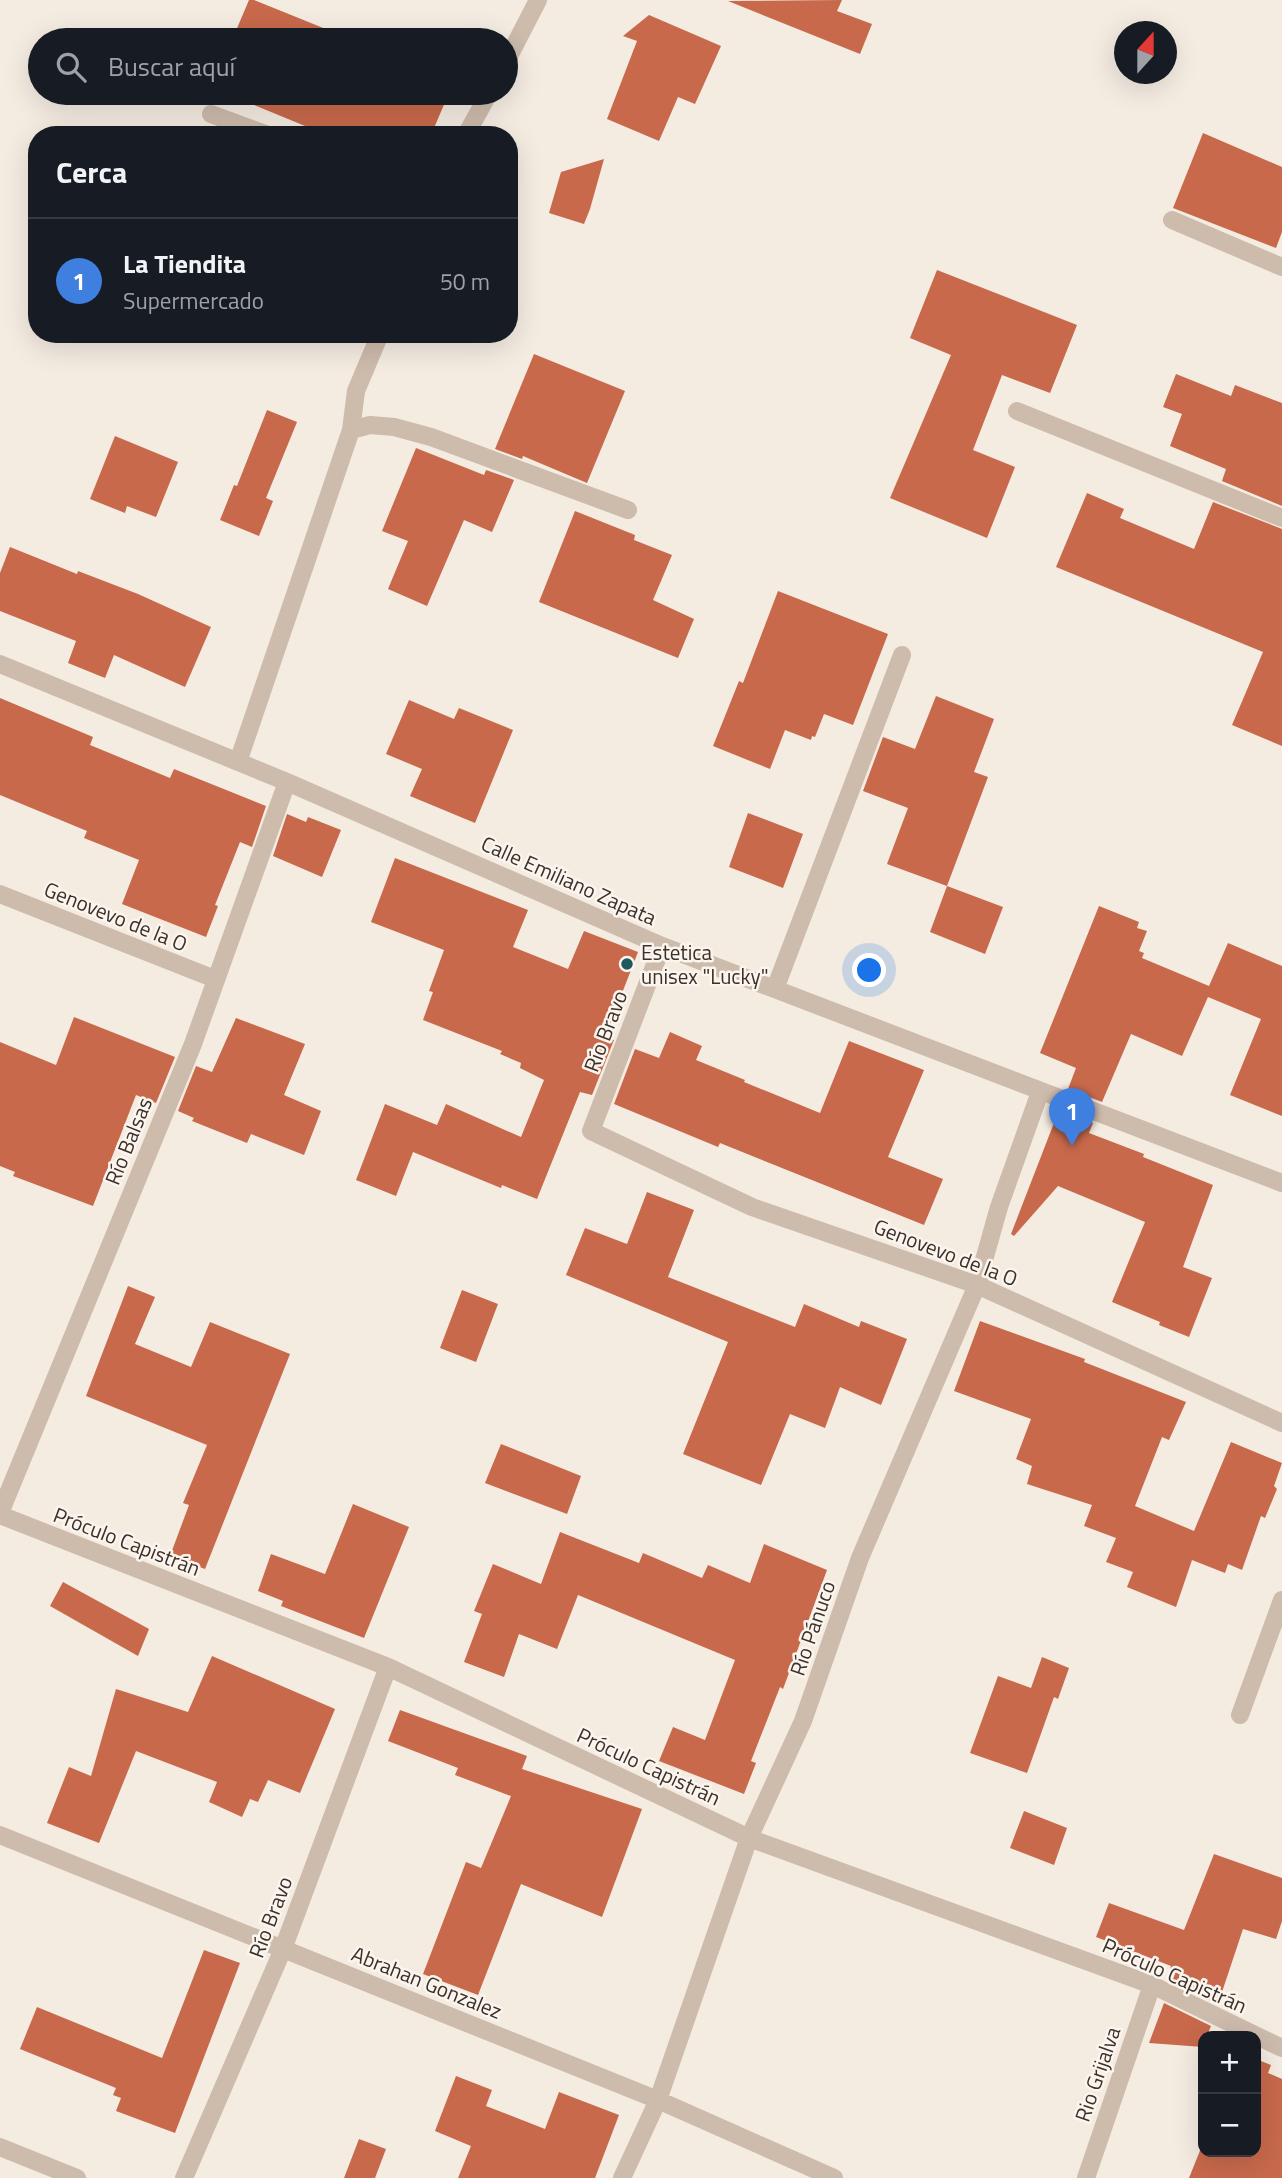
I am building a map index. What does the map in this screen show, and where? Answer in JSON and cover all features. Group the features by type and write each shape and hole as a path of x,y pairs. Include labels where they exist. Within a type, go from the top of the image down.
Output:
{"street":[{"path":"518,39 538,0"},
{"path":"471,126 482,105"},
{"path":"211,114 244,126"},
{"path":"1172,220 1282,267"},
{"path":"238,762 351,430 356,391 376,343"},
{"path":"1017,411 1282,518"},
{"path":"351,430 370,425 394,427 431,437 628,510"},
{"path":"775,989 902,655"},
{"name":"Calle Emiliano Zapata","path":"0,664 287,782 662,946 1282,1183"},
{"name":"Río Balsas","path":"0,1514 193,1044 287,782"},
{"name":"Genovevo de la O","path":"0,894 215,979"},
{"name":"Río Bravo","path":"591,1131 662,946"},
{"name":"Río Pánuco","path":"622,2178 658,2100 749,1838 803,1721 860,1558 977,1285 999,1207 1040,1092"},
{"name":"Genovevo de la O","path":"591,1131 752,1207 977,1285 1282,1423"},
{"name":"Próculo Capistrán","path":"0,1514 387,1667 749,1838 1152,1985 1282,2048"},
{"path":"1240,1715 1282,1600"},
{"name":"Río Bravo","path":"184,2178 283,1949 387,1667"},
{"name":"Abrahan Gonzalez","path":"0,1835 658,2100 834,2178"},
{"name":"Rio Grijalva","path":"1086,2178 1152,1985"},
{"path":"0,2147 77,2178"}],"building":[{"path":"249,0 254,0 323,28 237,28"},
{"path":"842,0 837,11 872,24 860,54 728,1"},
{"path":"649,15 721,46 695,104 678,97 659,141 607,119 637,41 623,36"},
{"path":"254,105 444,105 435,126 305,126"},
{"path":"1203,133 1282,167 1282,232 1276,248 1173,208"},
{"path":"604,159 584,224 549,213 561,172"},
{"path":"937,270 1077,325 1050,393 1002,375 973,450 1015,467 987,538 890,498 951,355 910,338"},
{"path":"534,354 625,391 587,483 523,456 522,459 495,449"},
{"path":"1176,374 1231,396 1235,385 1282,403 1282,506 1222,481 1226,469 1170,446 1182,414 1163,407"},
{"path":"267,410 297,422 266,498 273,501 259,536 220,520 234,485 237,486"},
{"path":"115,436 178,462 156,517 127,506 125,513 90,499"},
{"path":"416,448 484,475 486,470 514,480 492,532 464,520 427,606 388,589 408,541 382,531"},
{"path":"1087,493 1124,509 1120,518 1194,549 1213,502 1282,529 1282,746 1232,725 1263,652 1056,567"},
{"path":"575,511 635,535 634,540 672,555 653,600 694,619 678,658 539,602"},
{"path":"10,547 77,574 78,571 138,594 211,627 185,687 114,655 105,678 68,663 76,641 0,611 0,573"},
{"path":"778,591 888,634 853,725 824,714 815,737 812,736 811,740 785,730 770,769 713,746 739,681 743,683"},
{"path":"936,696 994,719 974,772 988,777 947,886 887,864 908,808 863,791 883,737 915,749"},
{"path":"0,698 93,737 90,745 170,778 174,769 266,806 252,847 240,842 215,905 218,906 206,937 122,904 139,860 84,838 87,831 0,795"},
{"path":"409,700 454,719 459,708 513,730 475,823 410,796 422,769 386,754"},
{"path":"748,813 803,834 783,888 729,867"},
{"path":"287,814 306,822 308,817 341,830 322,877 273,856"},
{"path":"395,858 528,910 513,947 568,969 584,931 638,952 605,1037 614,1040 592,1095 580,1092 537,1199 502,1185 501,1188 413,1152 396,1196 356,1180 385,1104 437,1125 446,1104 521,1137 544,1080 520,1068 521,1063 500,1054 502,1051 423,1020 433,992 429,991 444,950 371,922"},
{"path":"947,886 1003,907 985,954 930,932"},
{"path":"1099,906 1139,922 1137,928 1147,931 1139,951 1144,953 1142,958 1209,986 1228,943 1282,966 1282,1116 1230,1095 1261,1019 1208,997 1182,1056 1131,1034 1102,1102 1068,1089 1076,1068 1040,1053"},
{"path":"74,1017 175,1057 156,1103 136,1095 93,1206 13,1176 15,1172 0,1166 0,1042 56,1065"},
{"path":"236,1018 305,1044 284,1095 321,1111 304,1155 251,1134 247,1143 192,1121 194,1118 178,1111 196,1066 212,1072"},
{"path":"670,1032 702,1046 696,1060 820,1113 849,1041 924,1070 888,1157 943,1179 924,1225 720,1143 718,1147 614,1104 635,1049 659,1058"},
{"path":"1059,1110 1093,1123 1089,1133 1213,1185 1183,1267 1212,1278 1189,1337 1112,1302 1145,1222 1058,1186 1014,1236 1011,1234"},
{"path":"647,1192 694,1210 668,1277 795,1327 804,1304 859,1327 861,1321 907,1339 881,1405 840,1387 825,1428 790,1414 761,1485 683,1454 728,1342 566,1275 585,1228 627,1244"},
{"path":"128,1286 155,1297 135,1344 191,1367 210,1322 290,1354 205,1569 170,1556 189,1505 183,1503 207,1445 86,1396"},
{"path":"462,1290 498,1304 476,1362 440,1348"},
{"path":"980,1321 1085,1359 1084,1362 1186,1402 1169,1440 1162,1437 1135,1506 1194,1531 1231,1442 1282,1463 1274,1486 1277,1489 1265,1518 1261,1516 1242,1570 1228,1564 1225,1573 1192,1560 1176,1607 1127,1587 1133,1572 1106,1562 1116,1538 1084,1526 1092,1505 1027,1484 1032,1466 1016,1459 1031,1419 954,1391"},
{"path":"501,1444 581,1476 567,1514 485,1483"},
{"path":"353,1504 409,1527 364,1638 281,1606 283,1601 258,1591 271,1554 325,1574"},
{"path":"560,1532 639,1563 643,1553 702,1578 708,1565 750,1583 764,1544 827,1570 783,1689 780,1687 751,1761 756,1763 744,1794 659,1761 673,1727 705,1740 735,1660 578,1595 557,1649 519,1634 504,1677 464,1662 482,1614 474,1611 493,1564 541,1584"},
{"path":"63,1582 149,1629 138,1656 50,1606"},
{"path":"212,1656 335,1709 300,1793 268,1780 258,1802 250,1799 242,1817 209,1802 217,1782 136,1751 99,1843 47,1823 69,1767 91,1776 116,1689 188,1712"},
{"path":"1042,1657 1069,1668 1058,1699 1054,1697 1027,1773 970,1753 998,1676 1031,1688"},
{"path":"400,1710 527,1756 522,1769 642,1809 602,1917 521,1884 478,1995 423,1974 466,1862 481,1868 511,1796 455,1775 458,1768 388,1741"},
{"path":"1024,1811 1067,1828 1054,1865 1010,1848"},
{"path":"1214,1854 1282,1878 1282,1921 1276,1939 1243,1929 1218,2004 1172,1982 1176,1971 1170,1969 1171,1966 1096,1937 1109,1903 1184,1930"},
{"path":"204,1950 240,1963 175,2133 116,2111 121,2098 113,2095 116,2088 20,2049 37,2007 162,2058"},
{"path":"1164,2003 1211,2026 1209,2031 1198,2031 1198,2047 1149,2043"},
{"path":"1261,2061 1271,2065 1268,2073 1282,2079 1282,2178 1189,2178 1198,2156 1261,2157"},
{"path":"456,2076 492,2090 486,2106 545,2129 559,2092 619,2115 595,2178 458,2178 471,2146 435,2131"},
{"path":"359,2139 386,2149 375,2178 344,2178"}],"place":[{"name":"Estetica unisex \"Lucky\"","path":"627,964"},
{"name":"La Tiendita","path":"1072,1146"}]}
